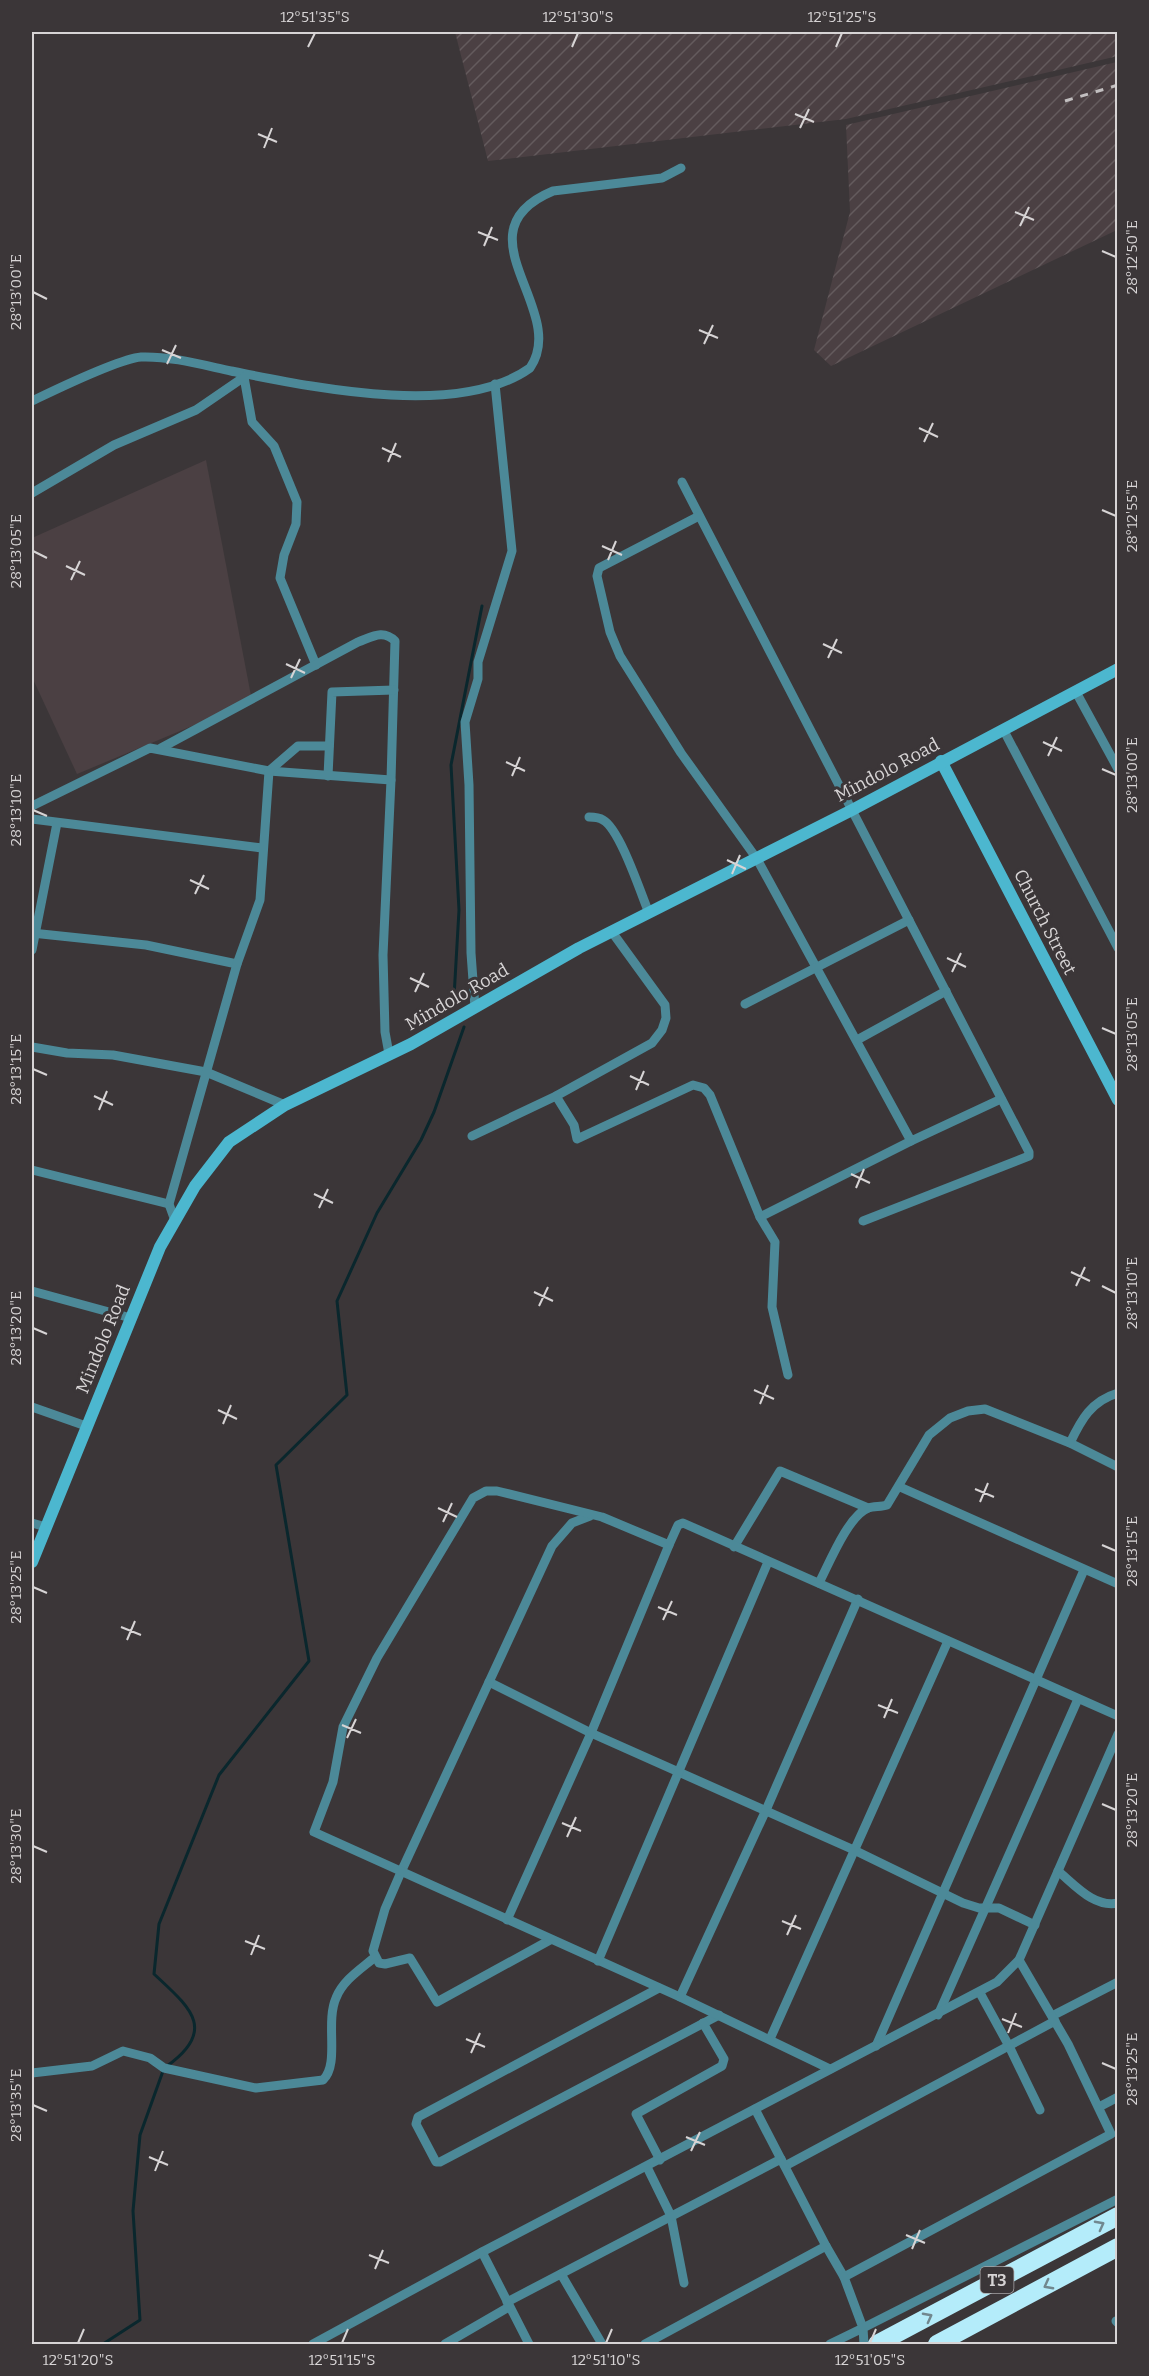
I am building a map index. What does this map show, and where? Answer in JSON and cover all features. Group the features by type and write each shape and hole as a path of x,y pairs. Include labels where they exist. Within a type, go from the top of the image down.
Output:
{"highway":[{"name":"T3","path":"876,2344 1118,2216"},
{"name":"T3","path":"937,2344 1118,2247"}],"street":[{"path":"32,401 139,357 173,360 246,376 365,393 434,396 463,393 495,384 530,368 538,349 534,310 512,255 512,239 524,211 537,198 554,191 663,178 681,168"},
{"path":"32,493 114,445 196,410 246,376"},
{"path":"246,376 252,422 274,446 297,502 296,524 284,555 280,578 316,665"},
{"path":"475,1008 471,953 469,784 465,722 478,679 478,662 512,551 495,384"},
{"path":"682,482 1029,1156 863,1221"},
{"path":"699,516 599,568 597,576 610,632 620,656 681,753 700,776 757,859 911,1141"},
{"path":"161,748 358,642 382,633 389,635 394,641 392,780 383,955 385,1032 389,1054"},
{"name":"Mindolo Road","path":"32,1562 86,1426 174,1218 212,1162 229,1142 285,1106 475,1008 548,965 852,810 1118,669"},
{"path":"328,776 332,692 394,690"},
{"path":"1076,692 1118,769"},
{"path":"1003,729 1118,948"},
{"path":"174,1218 169,1204 237,964 260,900 269,771 298,746 328,746"},
{"path":"32,806 142,750 161,748 269,771 392,780"},
{"name":"Church Street","path":"941,761 1116,1095"},
{"path":"589,817 603,819 609,825 623,849 649,913"},
{"path":"32,819 262,848"},
{"path":"32,950 33,933 57,823"},
{"path":"746,1004 909,920"},
{"path":"472,1136 556,1096 652,1043 662,1030 666,1018 665,1005 612,932"},
{"path":"33,933 146,945 237,964"},
{"path":"857,1040 945,991"},
{"path":"32,1047 67,1053 113,1055 206,1072 285,1106"},
{"path":"556,1096 574,1125 577,1139 693,1085 704,1088 710,1095 760,1217 775,1242 772,1307 788,1375"},
{"path":"760,1217 911,1141 1001,1099"},
{"path":"32,1170 169,1204"},
{"path":"32,1291 131,1318"},
{"path":"1070,1443 1079,1425 1095,1403 1118,1393"},
{"path":"32,1407 86,1426"},
{"path":"819,1583 844,1535 857,1517 868,1508 887,1505 900,1487 916,1453 929,1435 950,1418 968,1411 985,1409 1070,1443 1118,1467"},
{"path":"734,1546 780,1471 868,1508"},
{"path":"900,1487 1118,1584"},
{"path":"669,1545 602,1517 590,1516 497,1491 486,1491 473,1498 377,1658 343,1727 333,1782 314,1830 550,1940 680,1997 830,2069"},
{"path":"375,1957 374,1942 401,1872 552,1546 572,1523 590,1516"},
{"path":"32,1523 46,1527"},
{"path":"507,1920 591,1733 680,1523 858,1599 1078,1700 1118,1716"},
{"path":"598,1961 768,1562"},
{"path":"876,2046 1084,1570"},
{"path":"680,1997 766,1810 858,1599"},
{"path":"770,2039 948,1641"},
{"path":"489,1682 591,1733 854,1850 943,1891 963,1903 983,1908 999,1908 1035,1925"},
{"path":"938,2014 983,1908 1078,1700"},
{"path":"313,2344 482,2252 980,1993 997,1982 1018,1960 1118,1734"},
{"path":"1058,1871 1093,1900 1104,1905 1118,1903"},
{"path":"375,1957 385,1964 410,1958 434,1998 440,2001 550,1940"},
{"path":"32,2073 92,2066 123,2051 150,2058 164,2068 256,2088 323,2080 331,2067 330,2019 335,1999 342,1986 375,1957"},
{"path":"1018,1960 1054,2018 1111,2134 1118,2143"},
{"path":"445,2344 561,2274 1009,2046 1118,1982"},
{"path":"660,1988 418,2116 416,2124 436,2162 440,2162 718,2015"},
{"path":"980,1993 1040,2110"},
{"path":"660,2160 636,2114 722,2066 724,2059 703,2023"},
{"path":"1099,2107 1118,2097"},
{"path":"755,2109 844,2277 863,2328 864,2344"},
{"path":"844,2277 1111,2134"},
{"path":"647,2167 671,2216 684,2283"},
{"path":"830,2344 1118,2199"},
{"path":"645,2344 826,2246"},
{"path":"482,2252 529,2344"},
{"path":"561,2274 602,2344"}],"shaded area":[{"path":"455,32 1117,32 1118,56 846,119 488,161"},
{"path":"1117,62 1117,230 831,366 814,350 850,212 846,125"},
{"path":"206,460 252,701 77,774 32,677 32,538"}],"waterway":[{"path":"454,997 459,910 451,765 482,606"},
{"path":"167,2066 183,2053 192,2041 195,2029 193,2018 187,2007 154,1974 159,1924 219,1775 309,1661 276,1465 347,1395 337,1301 377,1213 421,1140 434,1112 464,1027"},
{"path":"103,2344 140,2320 133,2211 140,2135 163,2071"}],"railway":[{"path":"1065,101 1118,85"}]}
